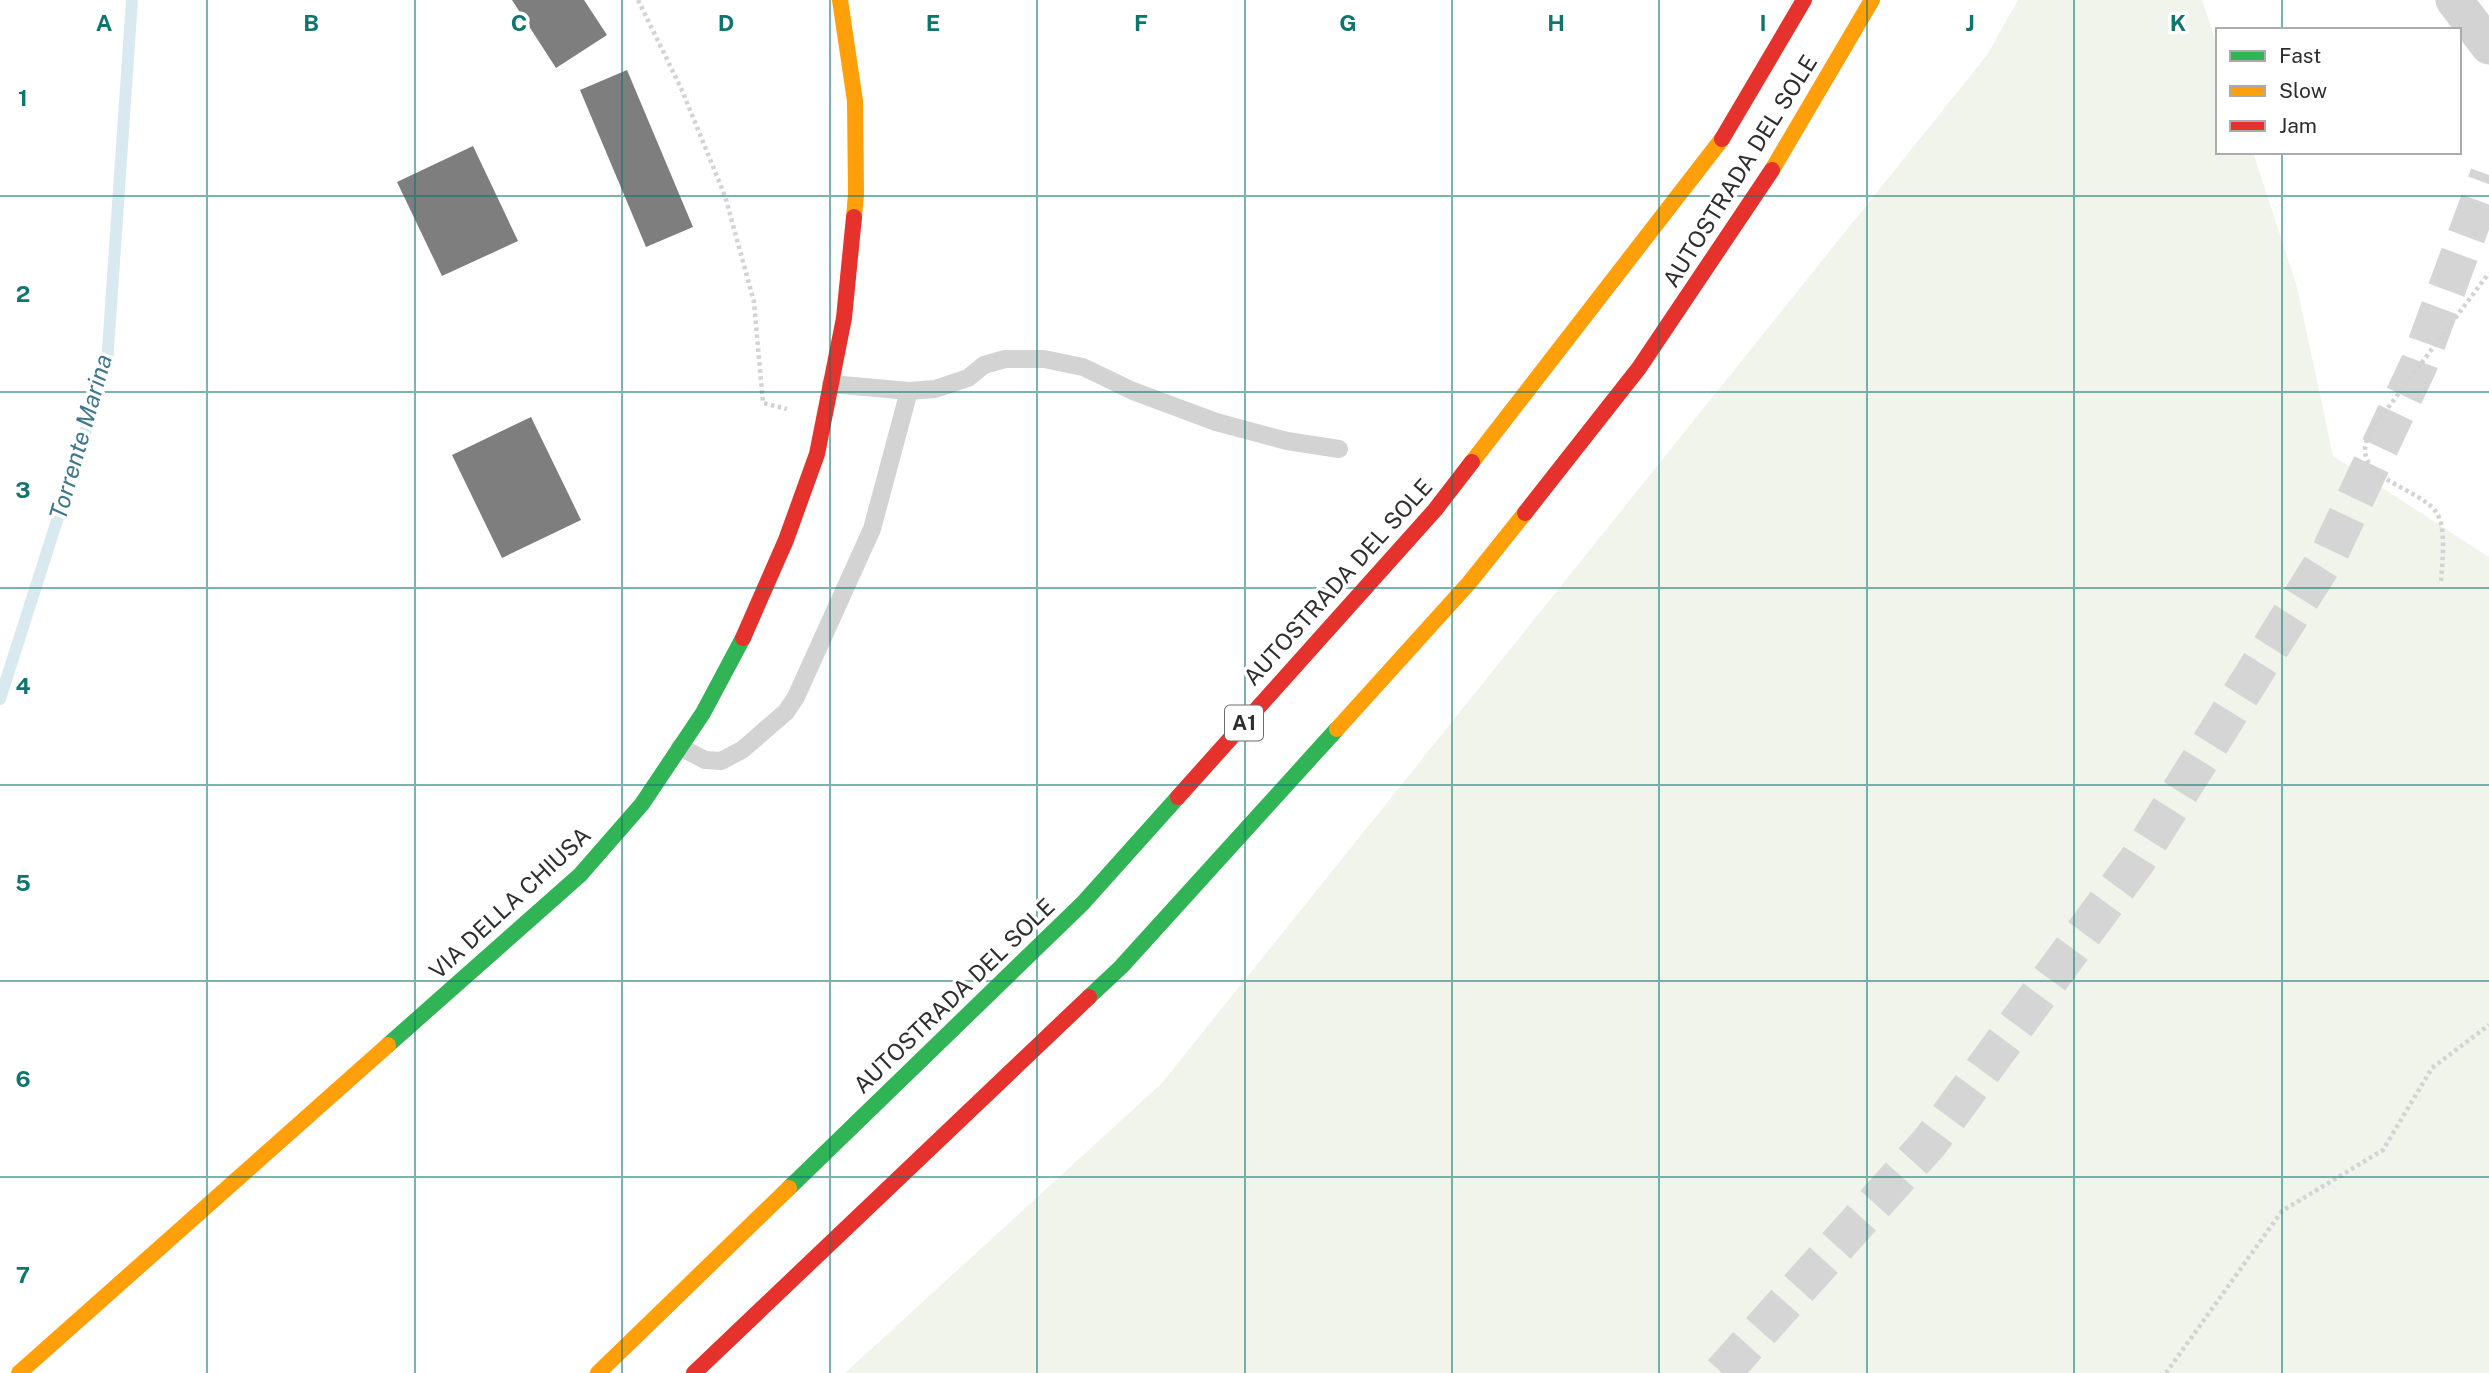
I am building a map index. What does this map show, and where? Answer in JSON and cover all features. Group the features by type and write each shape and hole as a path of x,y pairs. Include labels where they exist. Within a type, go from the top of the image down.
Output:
{"main road":[{"name":"VIA DELLA CHIUSA","path":"19,1373 580,874 642,803 703,713 748,628 786,540 812,466 844,318 856,194 855,101 840,0"},
{"name":"AUTOSTRADA DEL SOLE","path":"598,1373 1083,903 1435,510 1726,133 1804,0"},
{"name":"AUTOSTRADA DEL SOLE","path":"694,1373 1121,967 1469,583 1639,368 1783,154 1872,0"}],"street":[{"path":"2454,0 2489,46"}],"lane":[{"path":"831,384 909,391 935,389 968,378 984,366 1004,359 1044,359 1083,367 1133,391 1216,422 1287,441 1339,449"},
{"path":"680,747 705,760 722,761 742,750 786,712 873,529 909,391"}],"path":[{"path":"638,0 681,88 725,196 754,302 763,403 824,418"},
{"path":"2441,582 2442,528 2438,513 2424,501 2379,474 2367,457 2365,449 2369,433 2489,273"},
{"path":"2166,1373 2282,1211 2383,1150 2432,1068 2489,1025"}],"shaded area":[{"path":"2018,0 2202,0 2216,41 2216,154 2254,154 2297,287 2333,456 2489,557 2489,1373 845,1373 1162,1083 1987,55"}],"building":[{"path":"512,0 584,0 607,35 556,68"},
{"path":"627,70 693,227 646,247 580,90"},
{"path":"473,146 518,241 442,276 397,182"},
{"path":"531,417 581,520 502,558 452,455"}],"waterway":[{"name":"Torrente Marina","path":"0,699 107,364 132,0"}],"tunnel":[{"path":"1722,1373 1930,1142 2136,862 2330,552 2419,364 2489,175"}],"traffic: fast":[{"path":"388,1045 580,875 642,804 703,713 743,638"},
{"path":"1089,997 1121,967 1337,729"},
{"path":"789,1188 1083,903 1178,797"}],"traffic: slow":[{"path":"840,0 855,101 854,217"},
{"path":"1772,170 1872,0"},
{"path":"1472,462 1722,139"},
{"path":"1337,729 1469,583 1525,513"},
{"path":"19,1373 388,1045"},
{"path":"598,1373 789,1188"}],"traffic: jam":[{"path":"1722,139 1804,0"},
{"path":"1525,513 1639,368 1772,170"},
{"path":"743,638 786,540 817,454 844,318 854,217"},
{"path":"1178,797 1435,510 1472,462"},
{"path":"694,1373 1089,997"}]}
